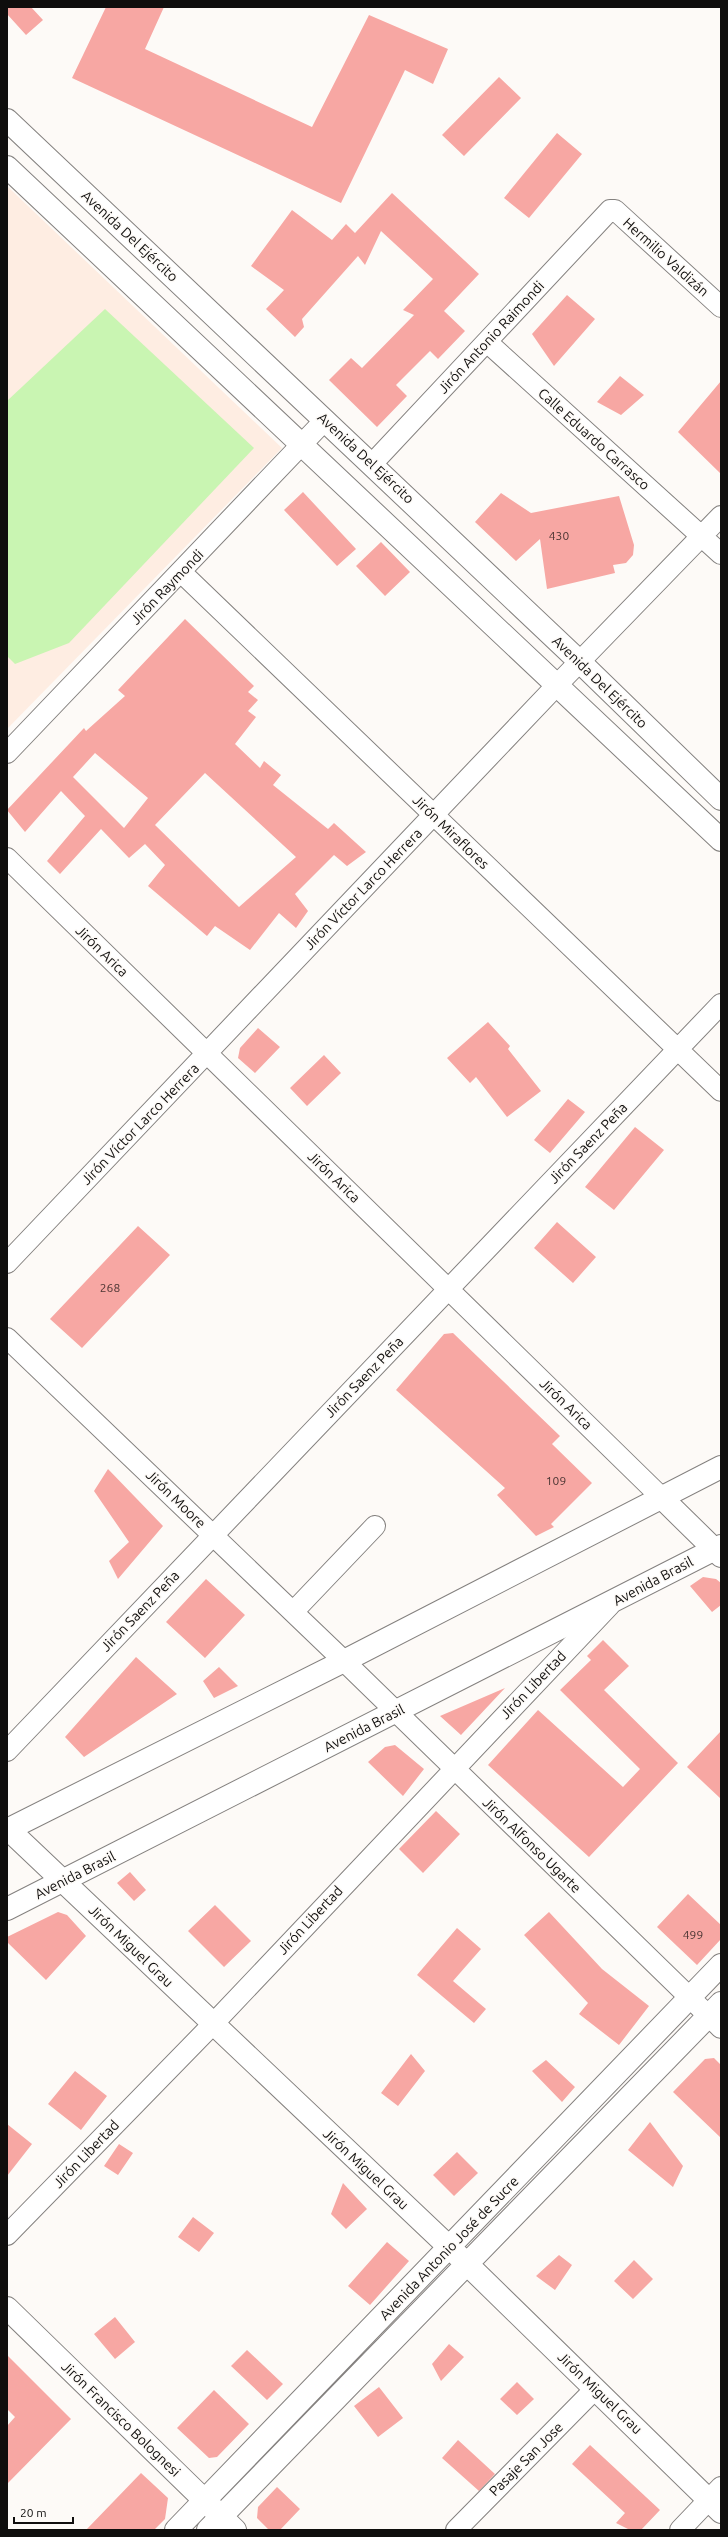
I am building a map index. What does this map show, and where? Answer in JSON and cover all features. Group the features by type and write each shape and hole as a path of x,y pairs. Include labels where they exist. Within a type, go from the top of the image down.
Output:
{"main road":[{"name":"Avenida Del Ejército","path":"7,120 372,464 721,799"},
{"path":"7,167 721,840"},
{"path":"7,1829 344,1661 721,1467"},
{"path":"661,1497 719,1550"},
{"name":"Avenida Brasil","path":"7,1909 611,1603 719,1550"},
{"name":"Jirón Miguel Grau","path":"7,1829 468,2265 595,2389 717,2500"},
{"name":"Avenida Antonio José de Sucre","path":"176,2530 721,1965"},
{"name":"Avenida Antonio José de Sucre","path":"221,2525 468,2265 717,2016"},
{"name":"Jirón Francisco Bolognesi","path":"7,2308 205,2501 221,2525"}],"street":[{"name":"Hermilio Valdizán","path":"610,210 615,210 721,307"},
{"name":"Jirón Antonio Raimondi","path":"372,464 610,210"},
{"name":"Calle Eduardo Carrasco","path":"487,342 721,554"},
{"name":"Jirón Raymondi","path":"7,752 325,420"},
{"name":"Jirón Víctor Larco Herrera","path":"7,1264 557,685 721,516"},
{"name":"Jirón Miraflores","path":"181,572 721,1091"},
{"name":"Jirón Arica","path":"7,858 661,1497"},
{"name":"Jirón Saenz Peña","path":"7,1751 721,1004"},
{"name":"Jirón Moore","path":"7,1338 344,1661"},
{"path":"293,1612 374,1526"},
{"name":"Jirón Libertad","path":"7,2235 213,2024 453,1768 611,1603"},
{"name":"Jirón Alfonso Ugarte","path":"344,1661 690,1997 717,2016"},
{"name":"Pasaje San Jose","path":"456,2530 595,2389"},
{"path":"680,2530 717,2500"}],"shaded area":[{"path":"7,186 282,448 7,729"}],"green space":[{"path":"105,309 254,448 69,643 15,664 7,656 7,401"}],"building":[{"path":"7,7 31,7 43,20 26,35 7,14"},
{"path":"106,7 164,7 145,49 312,127 369,15 448,49 433,84 405,70 341,203 72,78"},
{"path":"499,77 521,98 464,156 442,135"},
{"path":"557,133 582,154 529,218 504,198"},
{"path":"392,193 479,274 444,311 465,331 438,359 430,351 396,385 407,396 377,427 329,380 351,358 362,368 414,315 403,310 433,279 381,231 365,265 358,256 302,319 304,327 295,337 266,309 284,290 251,266 292,210 332,240 346,224 355,233"},
{"path":"567,295 595,319 554,366 532,334"},
{"path":"620,376 644,395 621,415 597,402"},
{"path":"721,381 721,474 678,432"},
{"path":"303,492 356,549 337,566 284,510"},
{"path":"501,493 531,513 619,496 634,545 633,555 626,563 613,565 615,573 547,589 540,539 516,561 475,522"},
{"path":"381,542 410,572 385,596 356,566"},
{"path":"185,619 254,686 248,692 258,700 248,711 256,717 235,744 260,768 264,761 281,775 273,785 328,829 334,823 366,852 347,866 334,855 295,894 308,911 296,928 279,913 250,950 215,926 207,936 148,886 165,865 145,844 129,858 101,829 60,874 47,861 85,816 61,791 25,832 7,810 84,728 86,731 125,696 118,690","holes":["95,753 148,798 124,828 73,777","205,773 296,857 239,907 155,825"]},
{"path":"488,1022 510,1046 508,1049 541,1091 507,1117 476,1077 470,1083 447,1058"},
{"path":"258,1028 280,1047 255,1073 238,1058 240,1048"},
{"path":"324,1055 341,1073 307,1106 290,1088"},
{"path":"568,1099 585,1112 550,1153 534,1140"},
{"path":"635,1127 664,1150 614,1210 585,1187"},
{"path":"557,1222 596,1257 573,1283 534,1248"},
{"path":"138,1226 170,1255 82,1348 50,1319"},
{"path":"453,1333 560,1436 552,1444 592,1483 551,1524 554,1527 536,1536 497,1495 505,1488 396,1390 444,1334"},
{"path":"108,1469 163,1526 118,1579 109,1561 129,1542 94,1491"},
{"path":"703,1577 716,1579 721,1583 721,1605 712,1612 690,1586"},
{"path":"206,1579 245,1615 205,1658 166,1622"},
{"path":"603,1640 629,1666 604,1690 678,1763 589,1857 488,1765 538,1710 623,1787 640,1769 560,1690 591,1660 587,1656"},
{"path":"136,1657 177,1694 84,1757 65,1737"},
{"path":"219,1667 238,1686 214,1698 203,1681"},
{"path":"505,1688 461,1735 440,1716"},
{"path":"721,1731 721,1799 687,1767"},
{"path":"395,1745 424,1769 403,1796 368,1762 385,1747"},
{"path":"436,1811 460,1834 423,1873 399,1849"},
{"path":"130,1872 146,1890 134,1901 117,1883"},
{"path":"688,1894 721,1925 721,1939 697,1965 657,1927"},
{"path":"215,1905 251,1941 224,1967 188,1931"},
{"path":"58,1912 67,1915 86,1936 46,1980 7,1942 7,1937"},
{"path":"549,1912 602,1969 649,2006 619,2045 579,2014 588,2003 524,1935"},
{"path":"457,1928 481,1949 453,1981 486,2009 474,2023 417,1975"},
{"path":"411,2054 425,2071 398,2106 381,2093"},
{"path":"714,2058 721,2065 721,2138 673,2092 705,2059"},
{"path":"546,2060 575,2087 562,2102 532,2071"},
{"path":"75,2071 107,2096 81,2130 48,2104"},
{"path":"650,2122 683,2166 673,2187 628,2150"},
{"path":"7,2124 32,2144 7,2176"},
{"path":"119,2144 133,2153 118,2175 104,2166"},
{"path":"457,2152 478,2173 454,2196 433,2175"},
{"path":"343,2183 367,2209 346,2229 331,2214"},
{"path":"193,2217 214,2233 199,2252 178,2237"},
{"path":"387,2242 409,2261 370,2305 348,2286"},
{"path":"559,2255 572,2265 555,2290 536,2276"},
{"path":"634,2260 653,2279 633,2299 614,2281"},
{"path":"115,2317 135,2342 115,2359 94,2334"},
{"path":"449,2344 464,2357 441,2381 432,2364"},
{"path":"247,2350 283,2384 267,2400 231,2366"},
{"path":"7,2355 71,2419 7,2484 7,2426 15,2417 7,2409"},
{"path":"517,2382 534,2399 517,2415 500,2399"},
{"path":"379,2387 403,2418 378,2437 354,2406"},
{"path":"214,2390 249,2424 217,2457 209,2458 177,2428"},
{"path":"458,2440 495,2474 479,2491 442,2458"},
{"path":"590,2445 660,2510 641,2530 630,2530 616,2523 625,2513 572,2464"},
{"path":"141,2473 168,2498 165,2519 154,2530 86,2530"},
{"path":"277,2487 300,2509 280,2530 269,2530 257,2518 258,2507"}]}
